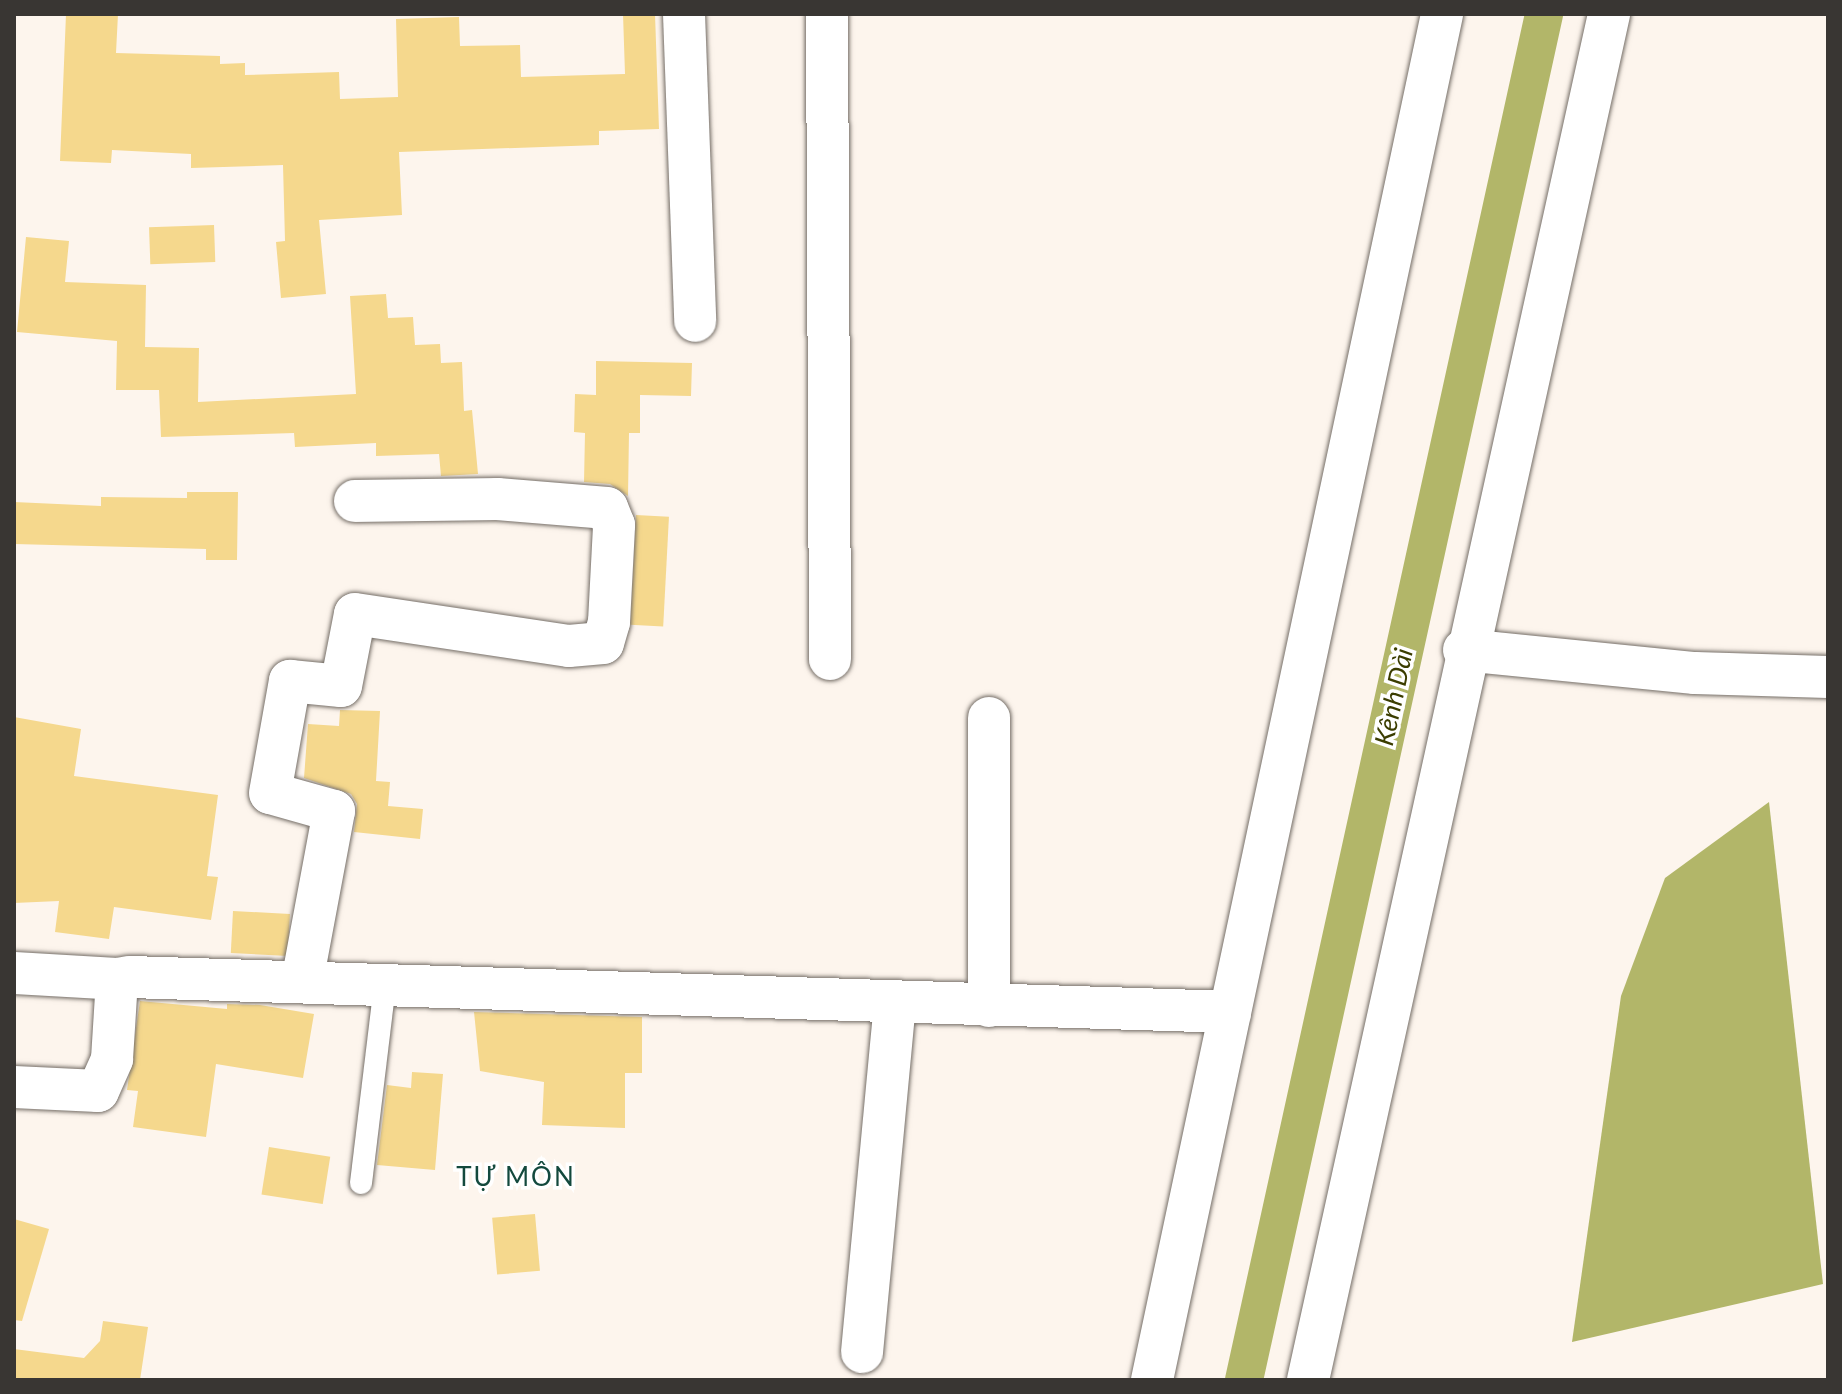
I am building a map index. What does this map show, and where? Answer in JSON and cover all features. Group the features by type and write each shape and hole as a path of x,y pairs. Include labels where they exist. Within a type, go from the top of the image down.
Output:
{"street":[{"path":"684,14 695,321"},
{"path":"827,14 830,659"},
{"path":"1152,1380 1442,14"},
{"path":"1308,1380 1464,650 1609,14"},
{"path":"302,982 334,811 270,793 290,681 341,686 355,614 569,646 603,643 609,622 614,525 607,508 497,499 355,501"},
{"path":"1464,650 1695,673 1828,677"},
{"path":"989,718 989,1006"},
{"path":"14,973 895,1004 1230,1012"},
{"path":"14,1087 98,1091 112,1059 117,979"},
{"path":"862,1352 895,1004"}],"lane":[{"path":"361,1183 385,985"}],"shaded area":[{"path":"1769,802 1823,1284 1572,1342 1621,996 1665,878"}],"building":[{"path":"66,14 118,14 116,53 220,56 220,64 245,63 245,75 339,72 340,99 398,97 396,19 459,17 460,46 520,45 521,77 625,74 623,14 655,14 659,129 599,131 599,145 399,152 402,215 319,220 326,294 281,298 276,242 285,241 283,165 191,168 191,154 112,150 111,163 60,161"},
{"path":"214,225 215,262 150,264 149,227"},
{"path":"26,237 69,241 65,282 146,285 145,347 199,348 198,402 356,394 350,296 386,294 388,318 413,317 415,345 440,344 441,363 462,362 464,411 472,410 478,474 441,476 439,454 376,456 376,443 295,447 294,433 161,437 159,390 116,390 117,341 17,332"},
{"path":"596,361 692,363 691,396 640,395 640,433 629,433 628,496 610,484 584,482 585,433 574,432 575,394 596,395"},
{"path":"187,492 238,492 237,560 206,560 206,549 14,544 14,502 101,506 101,497 187,498"},
{"path":"636,515 669,517 663,627 630,625"},
{"path":"340,710 380,711 376,781 390,782 388,806 423,809 420,839 354,832 357,804 351,794 304,778 308,724 339,726"},
{"path":"14,717 81,729 74,776 218,795 207,876 218,877 211,920 114,907 109,939 55,932 59,901 14,903"},
{"path":"233,911 290,914 288,956 231,953"},
{"path":"140,1001 227,1009 227,1004 260,1005 314,1014 303,1078 216,1064 206,1137 133,1127 138,1091 127,1090"},
{"path":"474,1012 642,1017 642,1073 625,1073 625,1128 542,1125 544,1082 480,1071"},
{"path":"412,1072 443,1074 435,1170 377,1165 387,1085 411,1088"},
{"path":"269,1147 330,1157 323,1204 261,1194"},
{"path":"535,1214 540,1271 497,1275 492,1218"},
{"path":"14,1219 49,1229 22,1321 14,1320"},
{"path":"103,1321 148,1327 140,1380 14,1380 14,1349 84,1358 100,1341"}],"waterway":[{"name":"Kênh Dài","path":"1244,1380 1544,14"}],"district":[{"name":"TỰ MÔN","path":"516,1177"}]}
